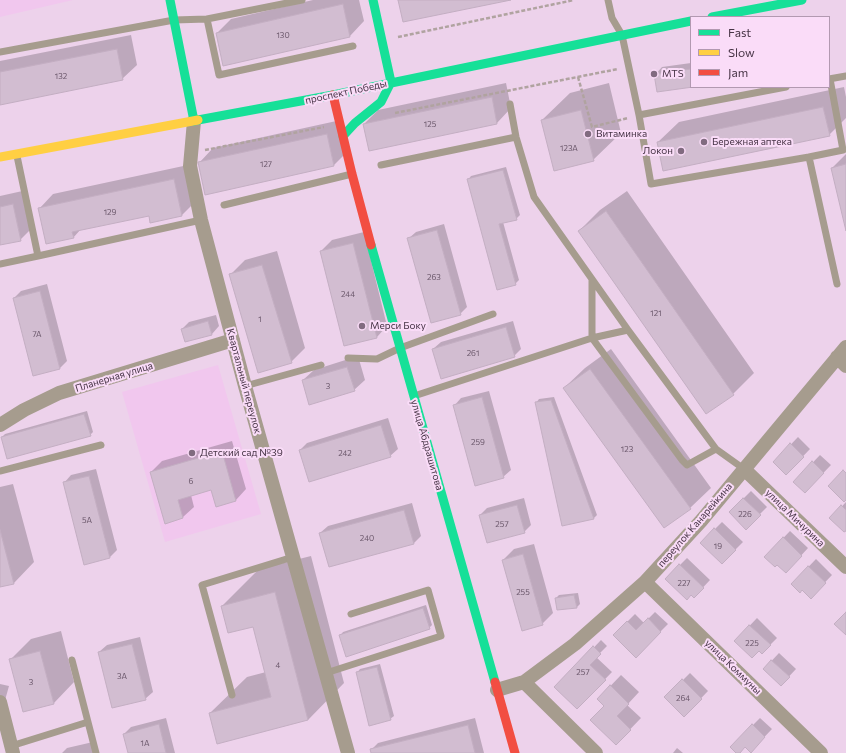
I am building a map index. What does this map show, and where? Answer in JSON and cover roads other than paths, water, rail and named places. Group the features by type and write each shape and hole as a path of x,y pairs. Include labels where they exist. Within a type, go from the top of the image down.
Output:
{"main road":[{"path":"170,0 194,121"},
{"path":"343,136 355,123 381,102 391,82 372,0"},
{"path":"714,16 730,7 802,0"},
{"name":"проспект Победы","path":"0,157 333,95 690,21"},
{"name":"улица Абдрашитова","path":"333,95 352,174 400,348 515,753"}],"street":[{"name":"Квартальный переулок","path":"194,121 190,166 201,220 245,386 348,753"},
{"name":"Планерная улица","path":"0,425 24,410 59,393 233,340"},
{"name":"переулок Канарейкина","path":"524,682 575,644 645,582 701,521 744,469 843,357"},
{"name":"улица Мичурина","path":"744,469 846,568"},
{"name":"улица Коммуны","path":"645,582 821,753"},
{"path":"497,690 524,682 596,753"},
{"path":"0,702 12,749"}],"lane":[{"path":"0,52 174,20 207,19 302,0"},
{"path":"608,0 612,18 622,35 639,116 651,184 845,150 830,83"},
{"path":"207,19 219,75 353,46"},
{"path":"830,79 846,76"},
{"path":"639,116 781,88"},
{"path":"510,104 516,136 534,197 628,330 716,449 744,469"},
{"path":"381,165 516,136"},
{"path":"16,153 38,256"},
{"path":"809,157 837,284"},
{"path":"224,205 352,174"},
{"path":"0,264 201,220"},
{"path":"592,280 592,338 682,460 687,464 716,449"},
{"path":"348,358 377,359 400,348 493,314"},
{"path":"414,396 592,338 628,330"},
{"path":"245,386 321,365"},
{"path":"0,471 101,445"},
{"path":"232,695 202,585 293,557"},
{"path":"326,673 441,636 428,590 351,614"},
{"path":"72,660 96,753"},
{"path":"12,749 88,722"}],"place":[{"name":"MTS","path":"654,74"},
{"name":"Витаминка","path":"588,134"},
{"name":"Бережная аптека","path":"704,142"},
{"name":"Локон","path":"681,151"},
{"name":"Мерси Боку","path":"362,326"},
{"name":"Детский сад №39","path":"192,453"}]}
